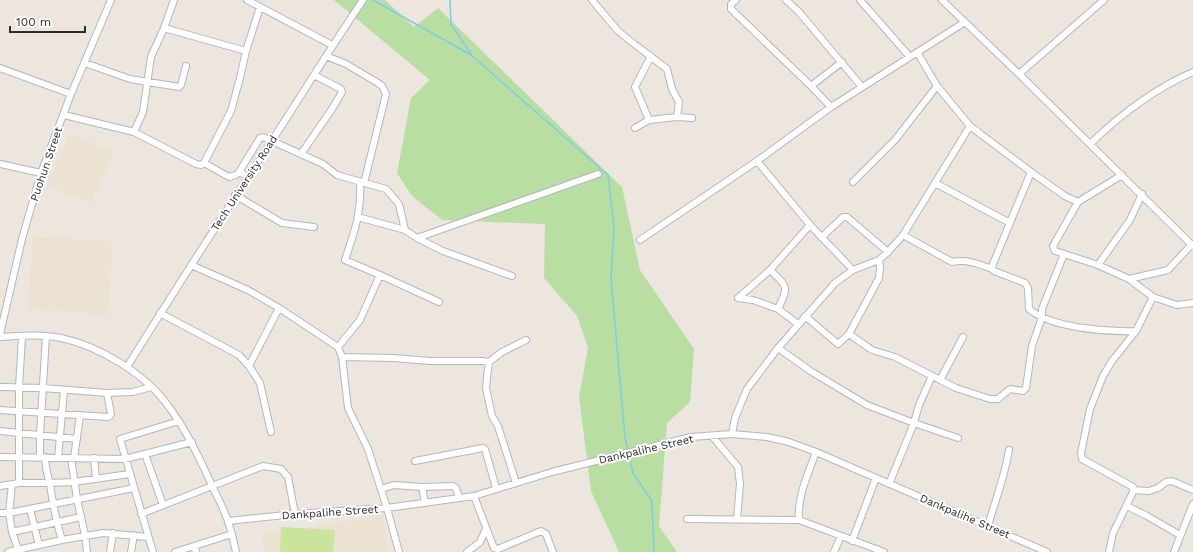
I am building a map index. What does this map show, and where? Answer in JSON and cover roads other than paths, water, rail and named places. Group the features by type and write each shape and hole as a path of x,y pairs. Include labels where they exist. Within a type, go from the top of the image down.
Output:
{"street":[{"name":"Puohun Street","path":"0,335 22,239 41,173 111,0"},
{"path":"134,132 144,112 151,57 164,28 174,0"},
{"path":"247,0 332,45"},
{"name":"Tech University Road","path":"127,367 332,45 363,0"},
{"path":"592,0 618,31 632,44 651,56 667,69 672,89 679,102 677,117"},
{"path":"736,0 731,4 731,9 811,86 831,108"},
{"path":"786,0 799,12 862,87"},
{"path":"860,0 910,57"},
{"path":"942,0 1142,194 1192,245 1168,270 1128,279"},
{"path":"1019,74 1104,0"},
{"path":"204,163 231,111 246,51 260,7"},
{"path":"640,240 757,161 862,87 965,22"},
{"path":"164,28 246,51"},
{"path":"917,52 937,86 970,126 1065,196 1078,202"},
{"path":"326,56 346,64 378,83 382,86 386,94 362,183 358,217 345,260 439,302"},
{"path":"650,120 635,87 651,56"},
{"path":"811,86 842,62"},
{"path":"85,63 130,79 180,87 186,66"},
{"path":"0,68 72,94"},
{"path":"1090,144 1111,124 1144,99 1193,72"},
{"path":"301,154 342,92 314,75"},
{"path":"853,182 895,140 937,86"},
{"path":"64,115 134,132 196,164 200,165 204,163 229,177 236,175 239,172 260,138 263,137 323,164 337,175 386,189 398,204 405,230"},
{"path":"635,128 650,120 677,117 692,118"},
{"path":"732,434 735,418 747,389 778,348 835,283 853,270 879,260 903,235 970,126"},
{"path":"757,161 810,225 853,270"},
{"path":"0,164 41,173"},
{"path":"239,172 248,176"},
{"path":"992,269 1031,172"},
{"path":"417,238 598,174"},
{"path":"1122,175 1078,202 1053,246 1055,251 1098,266 1128,279 1153,297 1177,305 1193,303"},
{"path":"935,183 1010,223"},
{"path":"1098,266 1130,220 1142,194"},
{"path":"235,196 282,223 314,227"},
{"path":"822,237 843,216 848,217 888,252"},
{"path":"358,217 405,230 443,251 512,276"},
{"path":"798,324 778,309 753,300 738,298 770,270 810,225"},
{"path":"903,235 952,262 960,260 972,262 1025,283 1028,288 1029,309 1042,317 1068,325 1121,331 1136,331"},
{"path":"849,334 872,350 895,357 956,388 990,399 998,399 1010,389 1025,390 1032,346 1042,317 1042,309 1064,254"},
{"path":"805,316 838,344 849,334 879,278 879,260"},
{"path":"191,265 248,290 279,308 338,347 342,357 348,408 368,449 399,552"},
{"path":"770,270 785,285 786,288 778,309"},
{"path":"338,347 360,320 380,275"},
{"path":"1133,490 1133,487 1082,459 1081,453 1090,409 1104,376 1112,361 1136,331 1153,297"},
{"path":"248,366 279,308"},
{"path":"160,313 239,355 260,383 271,432"},
{"path":"0,335 46,336 66,340 103,354 127,367 151,387 169,406 192,442 228,521 236,552"},
{"path":"18,551 12,532 9,513 16,484 18,457 19,388 22,336"},
{"path":"46,336 40,434 42,457 50,483 52,504 62,540"},
{"path":"940,380 963,337"},
{"path":"342,357 489,362 502,352 526,340"},
{"path":"778,348 812,372 867,405 958,438"},
{"path":"489,362 486,388 492,416 498,426 516,483"},
{"path":"889,484 932,376"},
{"path":"0,387 43,388 107,393 133,392 151,387"},
{"path":"58,458 64,390"},
{"path":"0,410 19,410 100,418 110,416 107,393"},
{"path":"80,416 73,458 74,482 87,552"},
{"path":"153,552 120,439 179,421"},
{"path":"0,431 77,439"},
{"name":"Dankpalihe Street","path":"228,521 295,514 387,508 474,496 496,488 691,437 732,434 767,437 790,442 1047,552"},
{"path":"712,436 738,467 740,484 737,519"},
{"path":"0,456 125,459 192,442"},
{"path":"415,461 483,448 485,449 496,488"},
{"path":"988,526 1006,468 1009,450"},
{"path":"799,520 798,509 816,452"},
{"path":"145,454 163,505"},
{"path":"94,458 96,479"},
{"path":"141,514 263,466 281,469 288,477 295,514"},
{"path":"0,486 74,482 129,474"},
{"path":"852,540 876,478"},
{"path":"1133,490 1149,491 1158,488 1166,482 1172,481 1193,490"},
{"path":"381,489 394,485 422,487 453,486 456,488 459,498"},
{"path":"422,487 425,503"},
{"path":"0,513 9,513 134,488"},
{"path":"1108,552 1113,534 1133,490"},
{"path":"474,496 494,548 498,549 541,531 546,534 553,552"},
{"path":"1126,506 1180,535"},
{"path":"1174,552 1193,506"},
{"path":"30,508 42,552"},
{"path":"12,532 81,517"},
{"path":"687,519 799,520 884,552"},
{"path":"467,552 480,542 486,529"},
{"path":"8,552 62,540 113,533 148,537"},
{"path":"110,552 113,533"},
{"path":"176,552 195,549 232,534"},
{"path":"130,552 134,535"},
{"path":"834,552 841,536"}],"waterway":[{"path":"373,0 471,55 608,175 614,227 611,279 625,437 628,451"},
{"path":"450,0 451,24 471,54"},
{"path":"629,455 633,473 652,501 654,552"}]}
